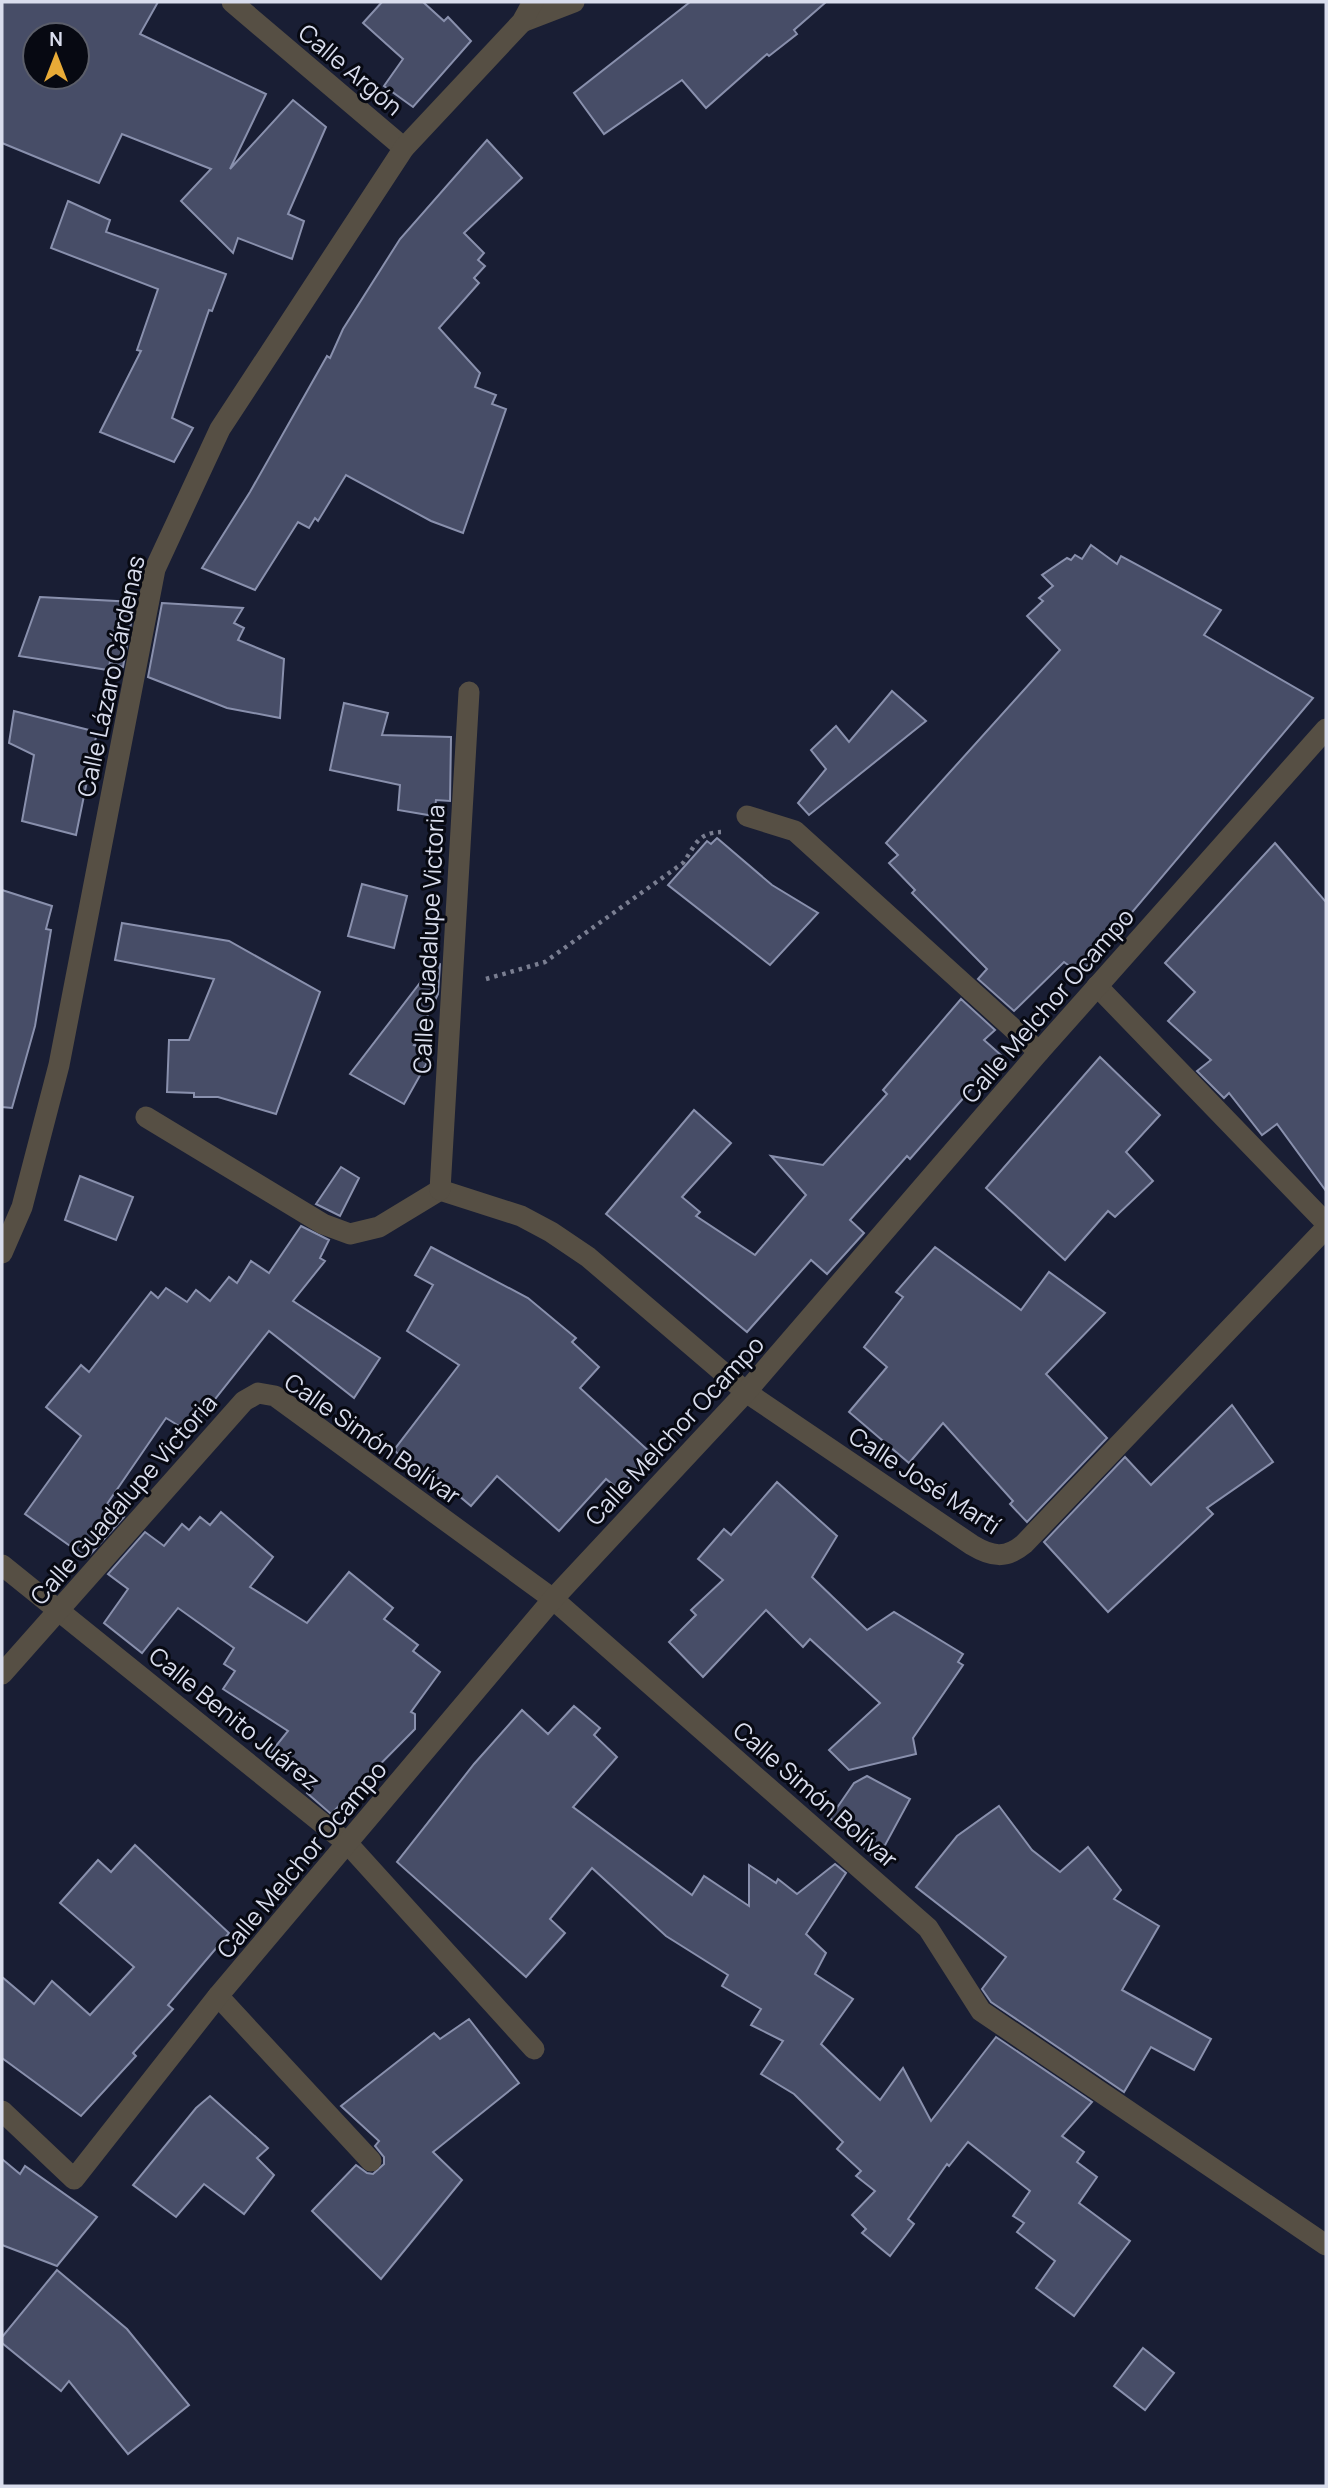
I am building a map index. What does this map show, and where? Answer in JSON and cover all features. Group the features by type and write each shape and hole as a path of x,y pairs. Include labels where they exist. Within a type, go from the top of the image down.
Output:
{"street":[{"name":"Calle Argón","path":"232,2 404,148"},
{"name":"Calle Lázaro Cárdenas","path":"2,1253 22,1208 59,1065 155,569 220,429 404,148 522,22 533,2"},
{"path":"522,22 574,2"},
{"name":"Calle Guadalupe Victoria","path":"440,1190 469,692"},
{"name":"Calle Melchor Ocampo","path":"2,2111 74,2179 218,1996 553,1600 746,1392 1039,1052 1324,734"},
{"path":"747,816 795,831 1039,1052"},
{"path":"1097,986 1326,1225"},
{"path":"146,1117 323,1224 350,1234 379,1227 440,1190"},
{"name":"Calle José Martí","path":"440,1190 521,1216 551,1232 588,1257 746,1392 972,1545 997,1556 1012,1555 1326,1225"},
{"name":"Calle Guadalupe Victoria","path":"2,1674 244,1401 258,1393"},
{"name":"Calle Simón Bolívar","path":"258,1393 275,1396 553,1600 929,1928 981,2011 1326,2245"},
{"name":"Calle Benito Juárez","path":"2,1564 348,1844 534,2049"},
{"path":"218,1996 371,2161"}],"path":[{"path":"452,989 545,962 683,863 695,840 707,832 734,832 747,816"}],"building":[{"path":"2,2 158,2 140,34 266,94 230,169 293,100 326,127 288,214 304,221 292,259 238,238 233,253 181,201 211,169 122,134 99,183 2,143"},
{"path":"382,2 423,2 444,21 448,17 471,41 413,107 384,86 403,59 363,23"},
{"path":"690,2 826,2 794,30 797,34 769,56 767,54 706,108 682,80 604,134 574,93"},
{"path":"487,140 522,178 464,233 484,253 478,260 485,266 474,278 479,283 439,328 480,373 475,387 496,395 492,404 506,409 463,533 431,521 346,475 318,521 315,518 309,528 298,522 255,590 202,568 250,492 327,356 330,358 343,329 400,239"},
{"path":"68,201 110,220 106,232 226,274 212,311 209,310 172,418 193,428 174,462 100,432 141,351 137,350 158,289 51,248"},
{"path":"1091,545 1117,564 1121,556 1221,610 1204,635 1313,698 1080,974 1064,962 1014,1011 978,979 987,969 912,893 915,890 889,863 898,855 886,843 1060,650 1027,616 1043,601 1039,598 1053,586 1042,575 1067,558 1071,560 1075,555 1082,559"},
{"path":"40,597 135,602 123,667 110,662 108,670 19,656"},
{"path":"162,603 243,608 234,623 244,628 238,640 284,659 280,718 227,708 148,677"},
{"path":"892,691 926,721 809,815 798,803 826,769 811,750 836,726 849,742"},
{"path":"344,703 388,713 382,735 451,737 450,801 436,800 434,816 398,810 400,785 330,770"},
{"path":"14,711 97,732 76,835 22,821 34,755 9,743"},
{"path":"717,838 772,885 818,913 770,965 668,885 707,841 711,844"},
{"path":"1275,843 1326,902 1326,1191 1277,1124 1262,1135 1229,1093 1224,1098 1197,1071 1211,1060 1168,1021 1195,992 1165,963"},
{"path":"362,884 407,896 394,948 348,936"},
{"path":"2,890 52,906 46,929 51,930 35,1026 12,1108 2,1107"},
{"path":"122,923 229,941 320,992 276,1114 218,1097 194,1097 194,1093 167,1092 169,1040 189,1040 214,979 115,960"},
{"path":"436,962 440,964 438,994 421,1029 425,1030 414,1045 433,1052 404,1104 350,1074"},
{"path":"961,999 995,1030 984,1040 1001,1055 910,1159 907,1156 850,1220 864,1233 827,1274 811,1260 747,1332 606,1214 694,1110 731,1143 682,1197 700,1212 696,1216 755,1255 806,1195 771,1156 823,1165 887,1094 883,1090"},
{"path":"1100,1057 1160,1115 1126,1152 1153,1181 1115,1217 1108,1211 1065,1260 986,1188"},
{"path":"341,1167 359,1178 340,1216 316,1204"},
{"path":"80,1176 133,1197 116,1240 65,1220"},
{"path":"301,1226 329,1240 320,1258 325,1261 293,1301 380,1358 354,1398 269,1331 189,1432 166,1418 107,1504 124,1517 87,1558 25,1514 81,1436 46,1407 81,1365 89,1372 151,1292 158,1298 166,1288 187,1302 196,1290 210,1301 229,1277 237,1283 251,1261 269,1273"},
{"path":"431,1247 528,1298 576,1338 572,1342 599,1367 580,1388 652,1454 618,1489 606,1479 559,1531 497,1476 471,1506 432,1473 427,1482 394,1450 459,1365 407,1331 433,1285 415,1275"},
{"path":"935,1247 1021,1310 1049,1272 1105,1313 1046,1374 1107,1438 1027,1522 1010,1504 1013,1501 943,1423 909,1463 849,1412 887,1367 864,1347 903,1297 896,1292"},
{"path":"1232,1405 1273,1462 1207,1508 1213,1514 1108,1612 1044,1542 1125,1457 1151,1485"},
{"path":"777,1482 837,1536 812,1577 867,1630 894,1612 963,1654 958,1662 963,1665 913,1738 916,1754 849,1770 829,1750 880,1703 810,1639 803,1647 766,1610 703,1677 669,1642 696,1615 691,1610 723,1580 698,1559 724,1529 731,1535"},
{"path":"221,1512 273,1557 250,1587 307,1623 349,1572 393,1608 384,1619 418,1645 413,1651 440,1672 411,1712 415,1714 415,1729 331,1814 307,1793 312,1786 271,1752 288,1731 223,1689 235,1671 224,1664 234,1648 178,1608 142,1653 104,1623 128,1589 108,1574 145,1532 164,1546 182,1524 189,1530 200,1517 210,1525"},
{"path":"574,1706 600,1728 594,1735 617,1757 573,1807 692,1895 704,1876 749,1906 749,1865 776,1883 778,1879 797,1894 835,1864 846,1873 806,1934 826,1953 815,1974 853,1999 821,2044 880,2100 903,2068 931,2121 996,2037 1092,2102 1062,2136 1084,2152 1077,2162 1097,2177 1079,2203 1130,2241 1074,2316 1036,2288 1055,2261 1017,2232 1024,2223 1013,2216 1030,2191 968,2142 949,2166 947,2164 908,2219 914,2224 890,2256 862,2233 866,2229 852,2215 875,2191 856,2176 861,2171 837,2149 843,2142 794,2094 761,2074 783,2041 751,2025 761,2009 722,1986 728,1975 666,1936 592,1868 550,1919 565,1933 526,1977 397,1862 474,1764 522,1710 548,1734"},
{"path":"867,1776 910,1799 877,1860 830,1818 854,1783"},
{"path":"999,1806 1032,1850 1060,1872 1088,1847 1121,1890 1114,1899 1159,1926 1122,1990 1211,2039 1194,2070 1151,2047 1124,2092 991,2002 982,1989 1006,1957 916,1887 957,1836"},
{"path":"135,1845 229,1933 168,2005 173,2009 133,2053 136,2056 81,2116 2,2058 2,1977 34,2004 52,1981 90,2015 134,1967 60,1903 98,1860 111,1872"},
{"path":"469,2019 519,2083 433,2152 462,2180 381,2279 312,2211 356,2165 373,2174 384,2164 384,2157 375,2146 379,2141 341,2106 434,2033 440,2039"},
{"path":"210,2096 268,2148 257,2158 274,2175 244,2214 204,2184 176,2217 133,2185 196,2108"},
{"path":"2,2159 20,2174 25,2166 97,2217 57,2266 2,2245"},
{"path":"57,2270 127,2329 189,2405 128,2454 69,2381 61,2391 2,2343 2,2337"},
{"path":"1143,2348 1174,2373 1145,2410 1114,2386"}]}
